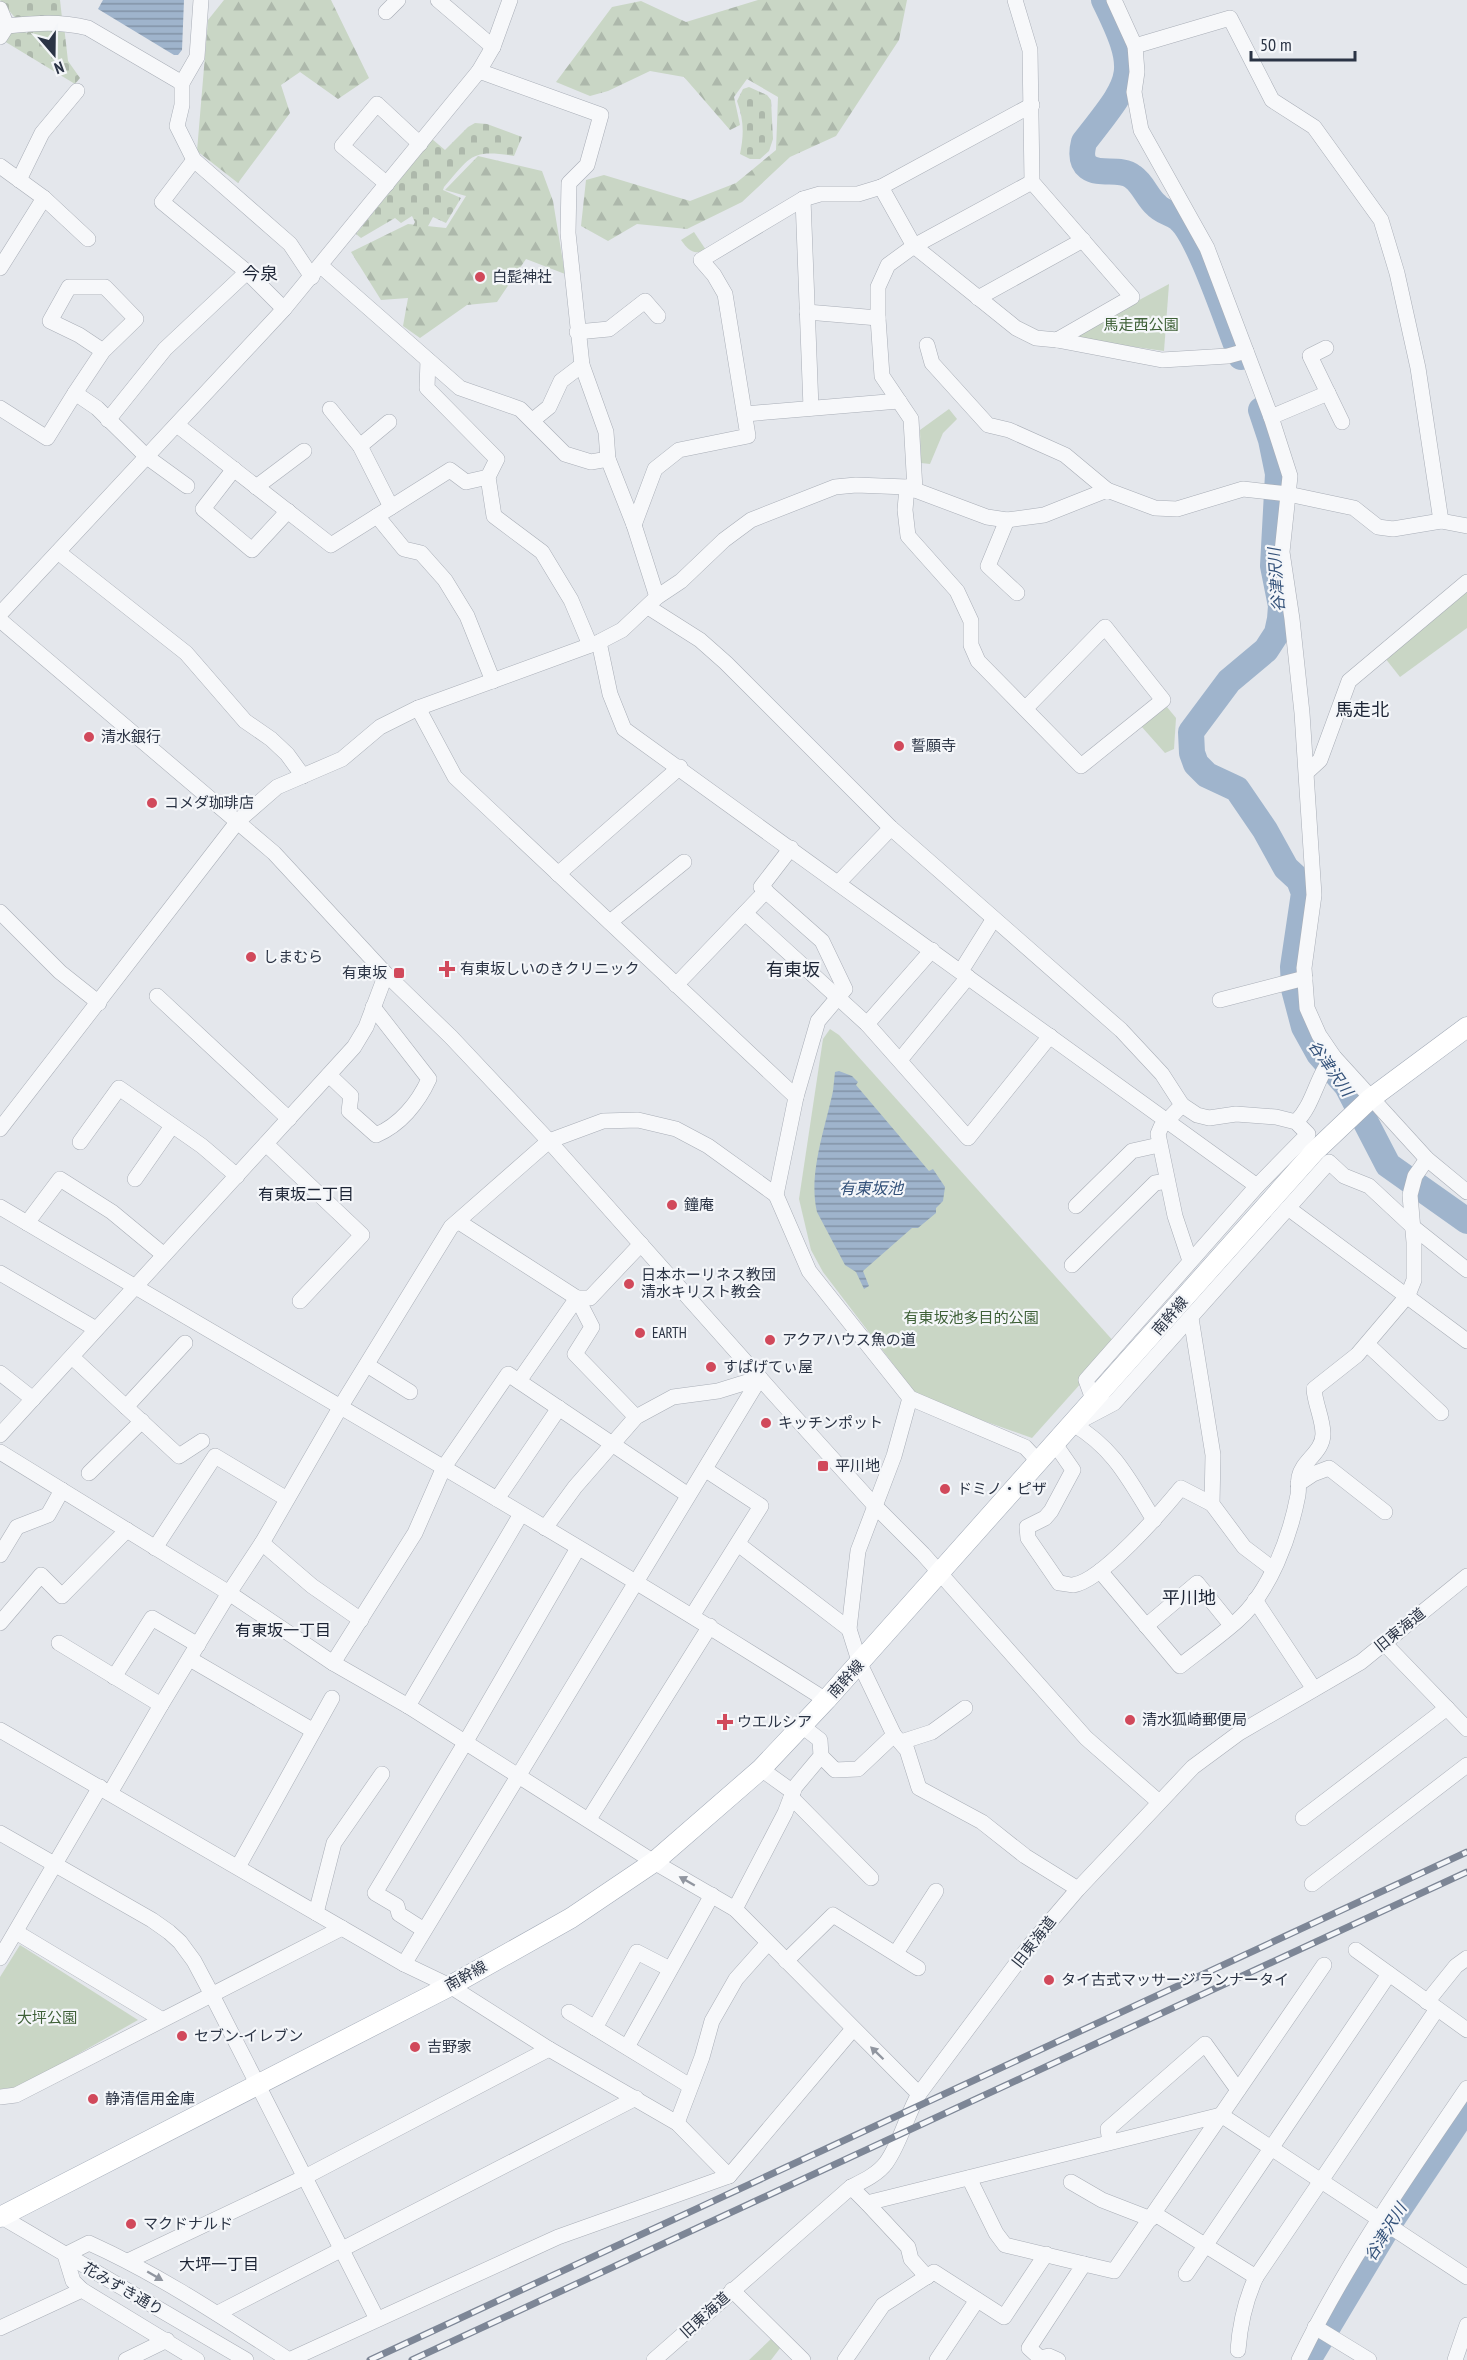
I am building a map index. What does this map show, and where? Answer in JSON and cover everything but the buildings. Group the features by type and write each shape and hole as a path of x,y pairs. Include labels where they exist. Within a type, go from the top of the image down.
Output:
{"main road":[{"name":"南幹線","path":"0,2217 450,1986 572,1918 654,1862 761,1769 860,1664 1314,1152 1370,1099 1467,1027"}],"street":[{"path":"201,0 197,57 182,83 182,105 177,126 194,160 290,244 316,272 460,388 520,409 566,454 591,462 608,459"},
{"path":"386,12 398,0"},
{"path":"438,0 493,47"},
{"path":"0,615 316,272 479,71 493,47 510,0"},
{"path":"1015,0 1030,50 1032,182 1132,297 1057,340"},
{"path":"1114,0 1135,46 1137,72 1134,92 1141,130 1207,249 1271,417 1290,476 1281,552 1292,619 1307,772 1314,895 1304,968 1307,1008 1319,1035 1334,1057 1370,1099 1426,1159 1467,1192"},
{"path":"0,9 4,32 63,22 88,28 182,83"},
{"path":"1135,46 1230,18 1272,100 1314,127 1382,220 1397,273 1418,368 1441,521"},
{"path":"479,71 601,115 587,165 569,183 568,233 578,332 582,365 606,432 608,459 634,525 653,602 726,663 891,828 993,920 1121,1030 1162,1074 1182,1105 1197,1115 1209,1118 1236,1114 1276,1116 1296,1122 1308,1134 1257,1186 1086,1380 1094,1402"},
{"path":"19,180 42,133 77,90"},
{"path":"387,184 342,146 377,104 420,144"},
{"path":"634,525 655,469 679,450 748,436 725,294 714,275 701,260 803,199 820,194 858,194 881,187 1032,105"},
{"path":"194,160 162,202 247,272 284,309"},
{"path":"0,166 44,198 88,239"},
{"path":"1025,709 1105,627 1163,700 1081,765 1025,709 978,662 971,645 971,621 957,591 908,536 905,510 911,489 911,418 882,376 878,287 888,265 914,246 1032,182"},
{"path":"881,187 914,246 1016,328 1036,338 1162,360 1228,356 1246,351"},
{"path":"0,268 44,198"},
{"path":"803,199 811,408"},
{"path":"978,298 1083,240"},
{"path":"108,420 165,349 247,272"},
{"path":"0,408 47,438 103,351 136,319 105,287 69,287 50,321 79,335 103,351"},
{"path":"578,332 609,329 645,301 658,316"},
{"path":"807,312 878,318"},
{"path":"927,345 932,363 988,425 1009,430 1065,455 1107,490 1155,508 1178,509 1243,489 1288,494 1354,508 1378,527 1393,529 1441,521 1467,526"},
{"path":"1326,348 1310,356 1342,422"},
{"path":"428,360 427,388 497,459 488,477 494,516 542,552 595,644 609,694 624,729 680,767 1257,1186"},
{"path":"533,420 549,407 561,381 582,365"},
{"path":"75,393 97,408 147,458 186,486"},
{"path":"1271,417 1328,393"},
{"path":"745,414 899,401"},
{"path":"330,409 360,446 391,507"},
{"path":"360,446 389,422"},
{"path":"177,425 331,544 450,470 466,482 488,477"},
{"path":"256,486 304,451"},
{"path":"234,469 203,509 252,550 288,511"},
{"path":"0,1128 238,821 277,787 342,759 380,727 418,708 595,644 622,630 681,581 724,540 751,520 836,487 856,485 911,489 987,517 1007,520 1044,515 1107,490"},
{"path":"377,516 404,549 421,553 446,580 467,616 493,681"},
{"path":"1007,520 988,566 1017,593"},
{"path":"58,552 186,653 245,721 287,754 303,776"},
{"path":"1307,772 1320,760 1349,681 1467,582"},
{"path":"0,620 274,853 386,974 451,1037 549,1141 1086,1738 1159,1802"},
{"path":"418,708 455,777 796,1097"},
{"path":"558,874 680,767"},
{"path":"839,882 891,828"},
{"path":"776,1195 796,1097 818,1021 839,999 845,989 822,941 761,887 791,848"},
{"path":"610,922 684,862"},
{"path":"676,985 766,891"},
{"path":"0,912 60,972 99,1003"},
{"path":"745,913 867,1024 968,1138 1050,1036"},
{"path":"900,1060 964,974 993,920"},
{"path":"867,1024 932,950"},
{"path":"0,1436 354,1047 386,974"},
{"path":"1220,1000 1305,978"},
{"path":"157,996 289,1119"},
{"path":"329,1075 351,1096 349,1111 376,1135 392,1129 421,1096 429,1079 373,1007"},
{"path":"1296,1122 1305,1113 1324,1071 1334,1057"},
{"path":"80,1142 119,1088 202,1146 237,1176"},
{"path":"1182,1105 1161,1127 1158,1134 1175,1216 1190,1261"},
{"path":"0,1958 55,1865 161,1705 262,1543 341,1406 451,1227 549,1141 603,1121 638,1120 676,1129 708,1146 776,1195 809,1271 910,1398 1025,1447 1039,1462"},
{"path":"135,1179 172,1126"},
{"path":"266,1144 362,1235 300,1301"},
{"path":"1076,1206 1132,1151 1159,1145"},
{"path":"1100,1571 1180,1666 1232,1625 1255,1600 1273,1569 1291,1522 1299,1475 1318,1449 1323,1435 1314,1389 1357,1355 1408,1295 1414,1280 1410,1196 1415,1176 1426,1159"},
{"path":"1073,1424 1114,1403 1329,1162 1344,1176 1369,1186 1413,1227 1467,1270"},
{"path":"27,1223 60,1179 112,1212 164,1255"},
{"path":"1072,1265 1155,1184 1167,1181"},
{"path":"0,1207 638,1582 826,1700"},
{"path":"1288,1208 1467,1341"},
{"path":"459,1222 577,1298 592,1327 575,1354 636,1418"},
{"path":"577,1298 590,1298 641,1244"},
{"path":"0,1273 96,1329"},
{"path":"519,1382 577,1298"},
{"path":"1191,1318 1213,1455 1212,1504"},
{"path":"126,1407 185,1343"},
{"path":"1367,1344 1441,1413"},
{"path":"72,1357 179,1456 202,1441"},
{"path":"367,1365 410,1392"},
{"path":"0,1372 33,1399"},
{"path":"333,1663 415,1533 444,1467 508,1374 688,1496"},
{"path":"545,1528 575,1487 636,1418 673,1397 718,1391 760,1378"},
{"path":"404,1964 760,1378"},
{"path":"910,1398 894,1456 858,1551 849,1629 860,1664 897,1738 907,1750 919,1788 982,1822 1025,1856 1077,1889"},
{"path":"497,1499 559,1408"},
{"path":"89,1473 142,1421"},
{"path":"1073,1424 1090,1434 1113,1456 1154,1520"},
{"path":"1055,1444 1073,1470 1051,1511 1045,1518 1027,1527 1028,1538 1059,1583 1074,1585 1100,1571 1154,1520 1181,1488 1212,1504 1244,1547 1273,1569"},
{"path":"0,1452 229,1593 333,1663 408,1706 654,1862 735,1909 919,2094"},
{"path":"155,1548 215,1456 287,1499"},
{"path":"1299,1484 1313,1474 1329,1468 1385,1512"},
{"path":"692,1616 761,1506 706,1470"},
{"path":"0,1555 17,1527 48,1515 62,1490"},
{"path":"408,1706 521,1514"},
{"path":"0,1623 41,1575 62,1596 127,1530"},
{"path":"262,1543 312,1586 361,1620"},
{"path":"738,1544 849,1629"},
{"path":"424,1930 399,1914 397,1906 375,1893 578,1548"},
{"name":"旧東海道","path":"654,2360 851,2187 870,2177 885,2164 897,2144 909,2110 919,2094 1031,1944 1077,1889 1193,1767 1215,1749 1361,1662 1467,1577"},
{"path":"1146,1626 1197,1583 1232,1625"},
{"path":"1255,1600 1314,1689"},
{"path":"114,1677 152,1618 198,1645"},
{"path":"589,1819 710,1626"},
{"path":"1384,1642 1467,1729"},
{"path":"59,1643 161,1705"},
{"path":"190,1659 312,1730"},
{"path":"238,1867 312,1730 332,1698"},
{"path":"820,1756 835,1770 858,1769 897,1738 932,1732 965,1708"},
{"path":"1303,1818 1447,1708"},
{"path":"735,1909 785,1813 795,1787 820,1756 819,1740 802,1726"},
{"path":"0,1730 404,1964 450,1986 549,2049 677,2123 729,2176"},
{"path":"1312,1884 1467,1765"},
{"path":"761,1769 792,1795 872,1878"},
{"path":"316,1913 334,1843 382,1774"},
{"path":"0,1833 152,1920 180,1942 212,1993 377,2319"},
{"path":"896,1953 936,1891"},
{"path":"627,2047 712,1895"},
{"path":"786,1961 833,1915 918,1968"},
{"path":"0,2097 16,2095 342,1928"},
{"path":"16,1932 161,2019"},
{"path":"677,2123 702,2057 712,2021 736,1979 768,1943"},
{"path":"1356,1950 1467,2030"},
{"path":"596,2028 637,1952 670,1969"},
{"path":"1238,2350 1240,2322 1246,2299 1256,2277 1322,2180 1456,1966 1467,1958"},
{"path":"969,2178 996,2233 1005,2245 1114,2271 1324,1965"},
{"path":"1186,2274 1389,1974"},
{"path":"569,2012 690,2086"},
{"path":"197,2360 82,2290 73,2282 65,2255 89,2243 128,2261 218,2313 289,2360 558,2237 729,2176 853,2029"},
{"path":"1110,2142 1108,2129 1205,2044 1238,2090"},
{"path":"128,2261 305,2177 549,2049"},
{"path":"1299,2360 1315,2327 1377,2219 1467,2088"},
{"path":"218,2313 636,2098"},
{"path":"867,2203 1221,2115 1467,2277"},
{"path":"1071,2182 1102,2200 1153,2217 1205,2245 1256,2277"},
{"path":"851,2187 908,2247 911,2259 927,2277"},
{"name":"花みずき通り","path":"0,2217 246,2360"},
{"path":"845,2360 883,2305 934,2272 1004,2317 1046,2254"},
{"path":"1058,2360 1049,2356 1040,2358 1029,2348 1084,2264"},
{"path":"0,2328 82,2290"},
{"path":"732,2290 803,2360"},
{"path":"937,2360 977,2300"},
{"path":"1455,2360 1467,2325"},
{"path":"1315,2327 1353,2356 1369,2360"},
{"path":"126,2360 167,2340"}],"green space":[{"path":"0,0 60,0 62,18 17,20"},
{"path":"224,0 331,0 369,78 338,99 300,72 281,85 290,113 238,183 197,151 208,20"},
{"path":"758,0 907,0 899,40 836,136 790,157 742,202 687,229 637,224 608,241 581,226 586,180 604,175 690,201 736,183 776,150 778,97 747,79 734,97 740,125 730,130 684,77 650,71 608,91 590,96 556,82 612,7 641,1 686,22"},
{"path":"33,26 64,26 68,61 80,78 75,84 4,41 14,28 27,33"},
{"path":"749,87 767,95 771,100 773,139 769,151 760,159 750,159 740,154 743,128 737,101 743,89"},
{"path":"475,123 487,124 522,137 514,156 480,155 473,157 460,168 443,190 461,198 446,223 433,217 427,228 413,226 415,222 412,216 401,223 395,218 361,238 356,234 432,139 445,150"},
{"path":"478,156 542,171 553,201 565,274 526,259 497,302 467,305 420,338 403,326 408,298 381,300 351,252 408,224 446,228 466,196 445,190"},
{"path":"694,232 706,250 692,251 681,240"},
{"name":"馬走西公園","path":"1169,284 1164,351 1078,339 1076,334"},
{"path":"949,409 957,419 943,433 930,464 921,463 920,430"},
{"path":"1467,589 1467,628 1400,677 1385,658"},
{"path":"1167,707 1176,718 1174,749 1165,753 1141,726"},
{"name":"有東坂池多目的公園","path":"830,1029 839,1035 1116,1344 1032,1438 919,1398 823,1272 811,1250 799,1199 823,1039"},
{"name":"大坪公園","path":"20,1945 138,2020 20,2087 0,2089 0,1977"},
{"path":"772,2338 781,2347 771,2360 749,2360"}],"water":[{"path":"103,0 184,0 182,50 178,55 174,55 98,9"},
{"name":"有東坂池","path":"839,1071 852,1076 858,1082 856,1085 929,1171 933,1169 945,1187 943,1201 936,1208 936,1213 918,1228 912,1228 863,1271 869,1286 864,1289 856,1272 845,1265 817,1212 815,1197 816,1167 835,1072"}],"waterway":[{"name":"谷津沢川","path":"1104,0 1123,45 1127,61 1126,76 1122,89 1113,104 1084,142 1082,152 1084,162 1093,170 1122,172 1133,177 1158,207 1179,219 1187,228 1213,283 1241,357"},
{"name":"谷津沢川","path":"1261,410 1271,440 1278,474 1273,566 1281,606 1280,619 1277,633 1266,650 1229,681 1191,732 1192,753 1196,764 1207,775 1237,789 1265,830 1286,868 1299,880 1304,893 1293,967 1294,989 1304,1027 1319,1054 1347,1086 1388,1165 1467,1221"},
{"name":"谷津沢川","path":"1308,2360 1393,2218 1467,2107"}],"railway":[{"path":"370,2360 1467,1852"},
{"path":"412,2360 1467,1872"}],"place":[{"name":"白髭神社","path":"480,277"},
{"name":"清水銀行","path":"89,737"},
{"name":"誓願寺","path":"899,746"},
{"name":"コメダ珈琲店","path":"152,803"},
{"name":"しまむら","path":"251,957"},
{"name":"有東坂しいのきクリニック","path":"447,969"},
{"name":"有東坂","path":"399,973"},
{"name":"鐘庵","path":"672,1205"},
{"name":"日本ホーリネス教団 清水キリスト教会","path":"629,1284"},
{"name":"EARTH","path":"640,1333"},
{"name":"アクアハウス魚の道","path":"770,1340"},
{"name":"すぱげてぃ屋","path":"711,1367"},
{"name":"キッチンポット","path":"766,1423"},
{"name":"平川地","path":"823,1466"},
{"name":"ドミノ・ピザ","path":"945,1489"},
{"name":"清水狐崎郵便局","path":"1130,1720"},
{"name":"ウエルシア","path":"725,1722"},
{"name":"タイ古式マッサージ ランナータイ","path":"1049,1980"},
{"name":"セブン-イレブン","path":"182,2036"},
{"name":"吉野家","path":"415,2047"},
{"name":"静清信用金庫","path":"93,2099"},
{"name":"マクドナルド","path":"131,2224"}],"district":[{"name":"今泉","path":"260,274"},
{"name":"馬走北","path":"1362,710"},
{"name":"有東坂","path":"793,970"},
{"name":"有東坂二丁目","path":"306,1194"},
{"name":"平川地","path":"1189,1598"},
{"name":"有東坂一丁目","path":"283,1630"},
{"name":"大坪一丁目","path":"219,2264"}]}
